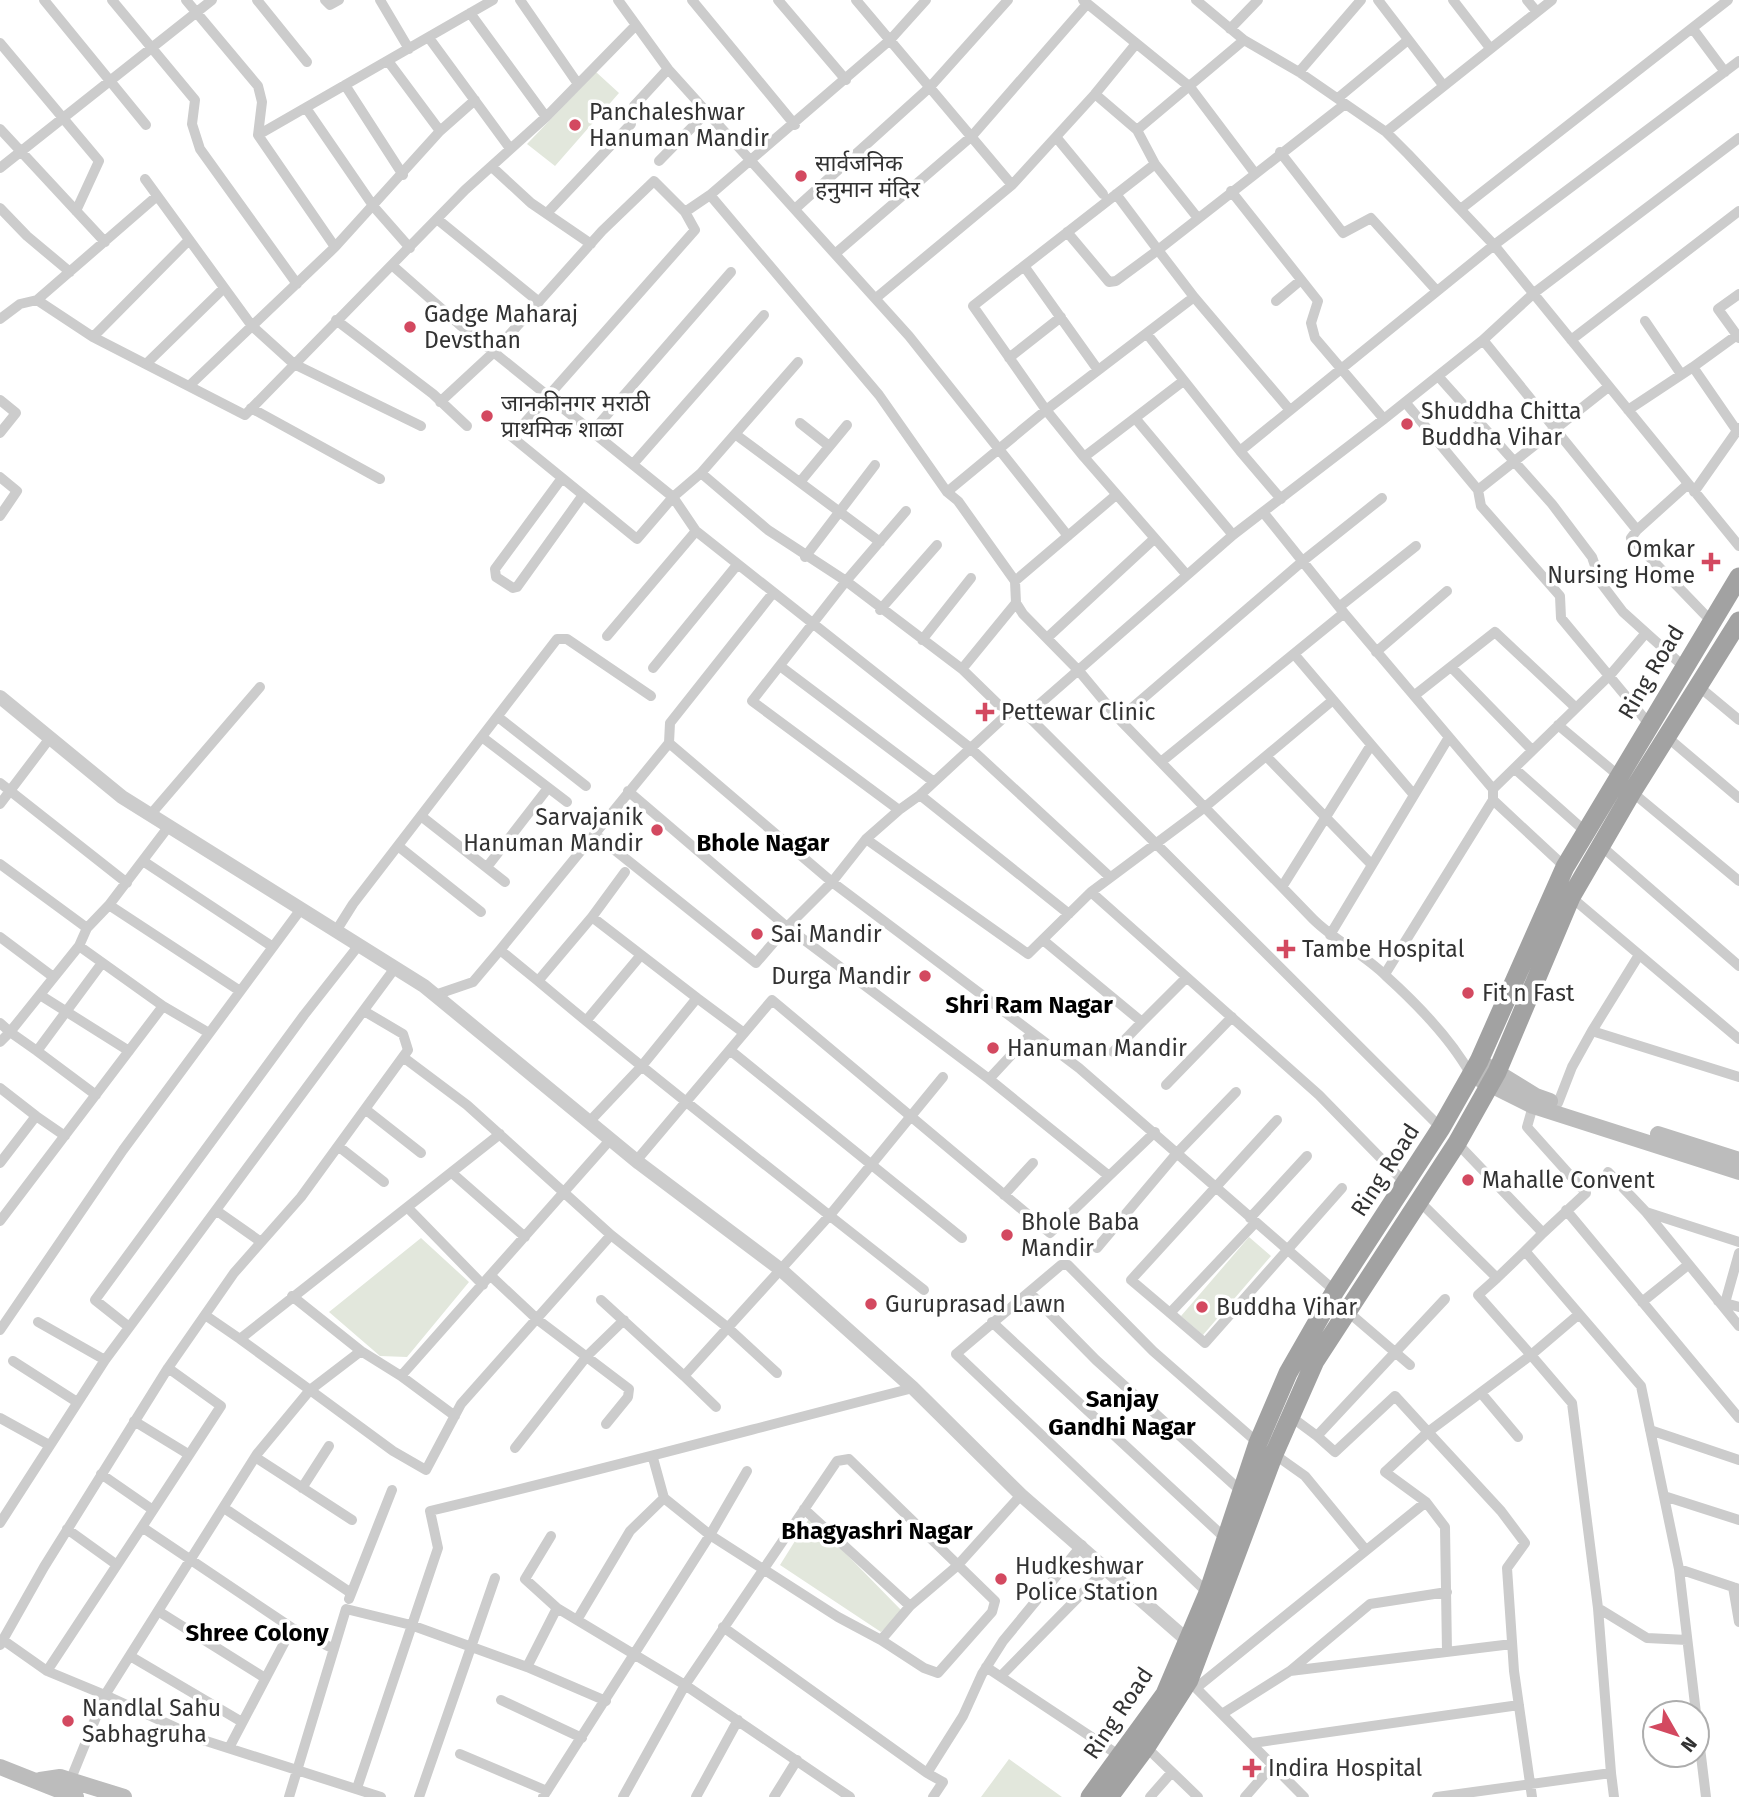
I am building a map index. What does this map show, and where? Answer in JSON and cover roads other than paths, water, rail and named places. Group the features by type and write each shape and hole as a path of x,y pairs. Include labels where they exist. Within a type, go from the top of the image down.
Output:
{"highway":[{"name":"Ring Road","path":"1090,1797 1165,1694 1209,1592 1242,1492 1266,1448 1290,1416 1315,1361 1457,1143 1493,1078 1571,898 1593,838 1625,784 1649,724 1739,576"},
{"name":"Ring Road","path":"1625,784 1667,737 1697,685 1737,629"},
{"name":"Ring Road","path":"1109,1797 1192,1684 1288,1373 1335,1291 1441,1128 1565,867 1593,838"}],"main road":[{"path":"1471,1065 1533,1106 1739,1172"},
{"path":"1493,1078 1536,1096 1739,1160"},
{"path":"0,1767 40,1780 60,1777 71,1790 124,1797"}],"street":[{"path":"44,0 108,82 146,125"},
{"path":"112,0 149,48 195,100 192,124 200,149 297,284"},
{"path":"186,0 258,86 262,102 258,135 335,247"},
{"path":"0,169 212,0"},
{"path":"257,0 307,62"},
{"path":"325,0 330,5 340,0"},
{"path":"380,0 409,49"},
{"path":"258,135 493,0"},
{"path":"520,0 578,84"},
{"path":"618,0 668,69 876,298 1068,536"},
{"path":"692,0 795,125"},
{"path":"778,0 846,80"},
{"path":"856,0 1012,185"},
{"path":"685,212 751,163 795,125 890,40 926,0"},
{"path":"796,208 930,87 1008,0"},
{"path":"1196,0 1244,40 1299,72 1386,132 1462,208 1739,546"},
{"path":"1230,29 1258,0"},
{"path":"1299,72 1362,0"},
{"path":"1378,0 1443,85"},
{"path":"1453,0 1490,48"},
{"path":"1527,0 1537,12"},
{"path":"1386,132 1552,0"},
{"path":"1462,208 1728,0"},
{"path":"836,253 972,136 1085,2 1190,87 1254,172"},
{"path":"470,13 546,117"},
{"path":"37,300 93,337 245,415 509,147 546,117 636,25"},
{"path":"1693,29 1725,72"},
{"path":"429,37 509,147"},
{"path":"1138,131 1244,40"},
{"path":"1068,232 1109,282 1116,281 1342,101 1408,40"},
{"path":"0,43 99,161 76,211"},
{"path":"876,298 1012,185 1096,94 1135,45"},
{"path":"388,61 440,131"},
{"path":"1240,451 1494,245 1739,61"},
{"path":"634,106 668,69"},
{"path":"345,85 402,175"},
{"path":"1096,94 1138,131 1155,164 1197,217"},
{"path":"189,386 335,247 440,131 475,100"},
{"path":"306,108 374,207 410,248"},
{"path":"659,161 706,112"},
{"path":"548,212 631,124"},
{"path":"0,129 19,153 105,242"},
{"path":"1056,137 1103,194"},
{"path":"1027,715 1186,574 1483,340 1534,293 1739,138"},
{"path":"1280,152 1343,233 1371,218 1437,291"},
{"path":"1155,164 973,306 1046,410 1186,574"},
{"path":"492,167 531,203 548,212 591,244"},
{"path":"145,179 252,326 294,363 421,426"},
{"path":"440,402 494,352 643,188 654,181 685,212 695,230 512,437 637,539 673,497 701,473 798,362"},
{"path":"1231,191 1318,301 1311,323 1315,338 1384,419"},
{"path":"1116,194 1194,297 1289,409"},
{"path":"710,195 879,395 947,492 958,501 1015,581 1016,603 1119,719 1329,935 1385,974 1471,1065"},
{"path":"0,319 20,304 37,300 157,196"},
{"path":"0,208 27,236 70,272"},
{"path":"1571,340 1739,211"},
{"path":"437,219 539,302"},
{"path":"93,337 189,240"},
{"path":"393,266 673,497 696,531 969,747 1110,877"},
{"path":"1024,266 1098,370"},
{"path":"592,432 731,272"},
{"path":"1276,301 1301,279"},
{"path":"146,364 224,288"},
{"path":"1628,410 1738,337 1718,309 1739,294"},
{"path":"947,492 999,452 1046,410 1194,297"},
{"path":"633,464 764,315"},
{"path":"1009,358 1061,317"},
{"path":"336,320 467,426"},
{"path":"1645,321 1681,374"},
{"path":"1147,334 1182,382 1280,499"},
{"path":"1483,340 1637,530"},
{"path":"1693,367 1738,430 1690,489 1637,530 1631,538 1711,621"},
{"path":"1438,376 1552,504 1592,558 1601,583 1646,634 1683,666"},
{"path":"1084,457 1182,382"},
{"path":"1478,490 1512,460 1607,387"},
{"path":"0,400 16,413 0,433"},
{"path":"1405,402 1478,490 1481,506 1560,596 1561,618 1611,674 1649,724"},
{"path":"251,408 380,478"},
{"path":"1135,418 1233,536"},
{"path":"800,423 829,446"},
{"path":"800,482 847,425"},
{"path":"735,434 880,542"},
{"path":"805,557 875,465"},
{"path":"701,473 805,557 846,581 880,610 962,669 999,705 1027,715 1441,1128"},
{"path":"0,477 17,491 0,516"},
{"path":"562,478 495,569 496,577 508,586 517,587 583,495"},
{"path":"1015,581 1116,495"},
{"path":"1119,719 1304,560 1382,498"},
{"path":"899,810 752,701 846,581 906,511"},
{"path":"1263,512 1376,652 1415,695 1493,794 1565,867"},
{"path":"607,636 696,531"},
{"path":"1047,638 1154,539"},
{"path":"880,610 937,545"},
{"path":"1161,762 1294,654 1416,546"},
{"path":"653,668 737,565"},
{"path":"922,640 971,578"},
{"path":"1376,652 1447,591"},
{"path":"435,995 474,982 669,743 670,723 773,593"},
{"path":"962,669 1016,603"},
{"path":"1415,695 1495,632 1575,707"},
{"path":"1385,974 1493,794 1532,750 1611,674 1646,634"},
{"path":"336,931 421,816 562,637 651,696"},
{"path":"1294,654 1414,795"},
{"path":"780,666 934,782"},
{"path":"1452,668 1532,750"},
{"path":"1697,685 1739,720"},
{"path":"151,814 260,687"},
{"path":"0,697 122,797 435,995 636,1161 780,1269 913,1388 1021,1495 1082,1545 1188,1640"},
{"path":"866,839 1028,954 1091,892 1205,807 1333,701"},
{"path":"596,835 757,963 787,927 832,882 866,839 920,795 1012,710"},
{"path":"498,717 586,786"},
{"path":"1558,725 1739,881"},
{"path":"482,737 567,802"},
{"path":"1329,935 1449,737"},
{"path":"1667,737 1739,798"},
{"path":"0,804 50,738"},
{"path":"669,743 832,882 1079,1068 1156,1132 1213,1186 1335,1291"},
{"path":"1282,887 1371,745"},
{"path":"1266,756 1372,865"},
{"path":"1515,769 1739,966"},
{"path":"0,783 127,883"},
{"path":"486,867 548,788"},
{"path":"628,791 787,927 989,1079 1109,1176"},
{"path":"920,795 1069,914"},
{"path":"421,816 505,882"},
{"path":"0,1042 79,946 87,928 127,883 169,826"},
{"path":"398,846 481,912"},
{"path":"143,861 273,947"},
{"path":"0,864 87,928"},
{"path":"538,981 592,917 625,872"},
{"path":"1091,892 1319,1095 1406,1184"},
{"path":"1571,898 1739,1039"},
{"path":"109,905 240,991"},
{"path":"0,1330 123,1150 301,909"},
{"path":"592,917 744,1033"},
{"path":"0,937 52,976"},
{"path":"1043,940 1142,1022"},
{"path":"129,1327 94,1300 304,1015 359,945"},
{"path":"79,946 163,1006 209,1034"},
{"path":"500,950 686,1105 924,1290"},
{"path":"586,1021 641,955"},
{"path":"1558,1103 1572,1067 1639,955"},
{"path":"37,1051 102,963"},
{"path":"0,1523 105,1360 396,968"},
{"path":"1113,1052 1186,978"},
{"path":"40,995 129,1051"},
{"path":"589,1122 641,1067 697,998"},
{"path":"636,1161 772,1000 1047,1232 1053,1233 1156,1132"},
{"path":"0,1221 163,1006"},
{"path":"363,1011 403,1034 408,1050 300,1197 261,1242 205,1315 168,1368 67,1529 1,1642 47,1671 203,1740 381,1797"},
{"path":"1166,1086 1232,1017"},
{"path":"0,1023 96,1095"},
{"path":"1592,1031 1739,1077"},
{"path":"989,1079 1031,1034"},
{"path":"731,1051 962,1238"},
{"path":"403,1057 467,1105 611,1235 727,1327 777,1373"},
{"path":"684,1376 830,1215 943,1077"},
{"path":"0,1088 65,1136"},
{"path":"1097,1248 1177,1153 1236,1092"},
{"path":"1533,1106 1527,1127 1586,1193 1478,1295 1572,1403 1598,1608 1614,1797"},
{"path":"365,1109 421,1153"},
{"path":"0,1163 37,1116"},
{"path":"1277,1120 1213,1186 1131,1280 1205,1343 1342,1188"},
{"path":"240,1339 500,1134"},
{"path":"401,1376 610,1140"},
{"path":"1457,1143 1543,1233"},
{"path":"338,1146 384,1182"},
{"path":"1170,1313 1307,1156"},
{"path":"1004,1195 1033,1163"},
{"path":"1608,1172 1646,1212 1739,1326"},
{"path":"452,1173 525,1237"},
{"path":"1419,1201 1497,1278"},
{"path":"408,1208 483,1285"},
{"path":"1566,1210 1739,1418"},
{"path":"217,1212 261,1242"},
{"path":"1646,1212 1739,1242"},
{"path":"205,1315 393,1451 426,1470 461,1404 611,1235"},
{"path":"1525,1251 1641,1386 1679,1569 1694,1699"},
{"path":"1720,1301 1739,1253"},
{"path":"1209,1592 956,1354 1061,1265 1068,1265 1153,1351 1266,1448 1306,1476 1365,1549"},
{"path":"1642,1302 1688,1265"},
{"path":"491,1276 537,1320 587,1356 630,1393 606,1424"},
{"path":"1029,1292 1096,1360 1242,1492"},
{"path":"292,1296 361,1351 401,1376 455,1416"},
{"path":"1317,1436 1445,1299"},
{"path":"601,1300 716,1407"},
{"path":"1720,1301 1739,1307"},
{"path":"1348,1311 1410,1365"},
{"path":"1447,1652 1446,1527 1426,1502 1385,1472 1429,1432 1531,1355 1578,1315"},
{"path":"515,1448 587,1356 624,1320"},
{"path":"38,1322 105,1360"},
{"path":"992,1322 1226,1539"},
{"path":"71,1790 104,1695 255,1457 310,1390 361,1351"},
{"path":"13,1361 77,1402"},
{"path":"47,1671 221,1406 168,1368"},
{"path":"357,1788 438,1548 430,1511 653,1458 803,1415 913,1388"},
{"path":"1481,1392 1518,1437"},
{"path":"1290,1416 1335,1452 1395,1396 1501,1511 1525,1543 1507,1568 1512,1644 1532,1797"},
{"path":"0,1418 49,1445"},
{"path":"134,1421 188,1454"},
{"path":"1650,1430 1739,1460"},
{"path":"302,1488 329,1446"},
{"path":"255,1457 352,1520"},
{"path":"622,1797 685,1685 723,1627 764,1569 837,1461 849,1459 995,1601 995,1607 939,1673 924,1668 881,1640 838,1617 764,1569 710,1535 664,1497 653,1458"},
{"path":"460,1754 545,1794 635,1655 747,1471"},
{"path":"101,1474 153,1510"},
{"path":"289,1797 351,1593 392,1490"},
{"path":"881,1640 910,1606 957,1566 1021,1495"},
{"path":"1664,1496 1739,1520"},
{"path":"578,1620 630,1531 664,1497"},
{"path":"1304,1797 1192,1684 1426,1502"},
{"path":"224,1508 351,1593"},
{"path":"804,1509 910,1606"},
{"path":"142,1527 292,1628 334,1649"},
{"path":"67,1529 117,1565"},
{"path":"551,1536 525,1579 557,1608 685,1685 850,1797"},
{"path":"927,1773 964,1716 986,1667 1027,1610 1054,1582 1082,1545"},
{"path":"1001,1676 1107,1568"},
{"path":"1679,1569 1736,1588 1739,1622"},
{"path":"419,1797 495,1578"},
{"path":"1222,1714 1290,1671 1370,1604 1447,1592"},
{"path":"527,1667 557,1608"},
{"path":"1598,1608 1647,1638 1687,1640"},
{"path":"346,1609 411,1625 527,1667 606,1701"},
{"path":"159,1611 265,1678"},
{"path":"723,1627 943,1782 933,1797"},
{"path":"229,1748 292,1628"},
{"path":"1290,1671 1512,1644"},
{"path":"130,1656 242,1722"},
{"path":"986,1667 1120,1756"},
{"path":"501,1700 582,1738"},
{"path":"1253,1743 1519,1705"},
{"path":"696,1797 738,1720"},
{"path":"1146,1747 1198,1797"},
{"path":"774,1797 797,1760"},
{"path":"1245,1797 1273,1765"},
{"path":"1703,1769 1706,1797"},
{"path":"1150,1797 1172,1772"},
{"path":"1437,1797 1611,1773"}],"place":[{"name":"Panchaleshwar Hanuman Mandir","path":"575,125"},
{"name":"सार्वजनिक हनुमान मंदिर","path":"801,176"},
{"name":"Gadge Maharaj Devsthan","path":"410,327"},
{"name":"जानकीनगर मराठी प्राथमिक शाळा","path":"487,416"},
{"name":"Shuddha Chitta Buddha Vihar","path":"1407,424"},
{"name":"Omkar Nursing Home","path":"1711,562"},
{"name":"Pettewar Clinic","path":"985,712"},
{"name":"Sarvajanik Hanuman Mandir","path":"657,830"},
{"name":"Sai Mandir","path":"757,934"},
{"name":"Tambe Hospital","path":"1286,949"},
{"name":"Durga Mandir","path":"925,976"},
{"name":"Fit n Fast","path":"1468,993"},
{"name":"Hanuman Mandir","path":"993,1048"},
{"name":"Mahalle Convent","path":"1468,1180"},
{"name":"Bhole Baba Mandir","path":"1007,1235"},
{"name":"Guruprasad Lawn","path":"871,1304"},
{"name":"Buddha Vihar","path":"1202,1307"},
{"name":"Hudkeshwar Police Station","path":"1001,1579"},
{"name":"Nandlal Sahu Sabhagruha","path":"68,1721"},
{"name":"Indira Hospital","path":"1252,1768"}],"district":[{"name":"Bhole Nagar","path":"763,843"},
{"name":"Shri Ram Nagar","path":"1029,1005"},
{"name":"Sanjay Gandhi Nagar","path":"1122,1413"},
{"name":"Bhagyashri Nagar","path":"877,1531"},
{"name":"Shree Colony","path":"257,1633"}]}
